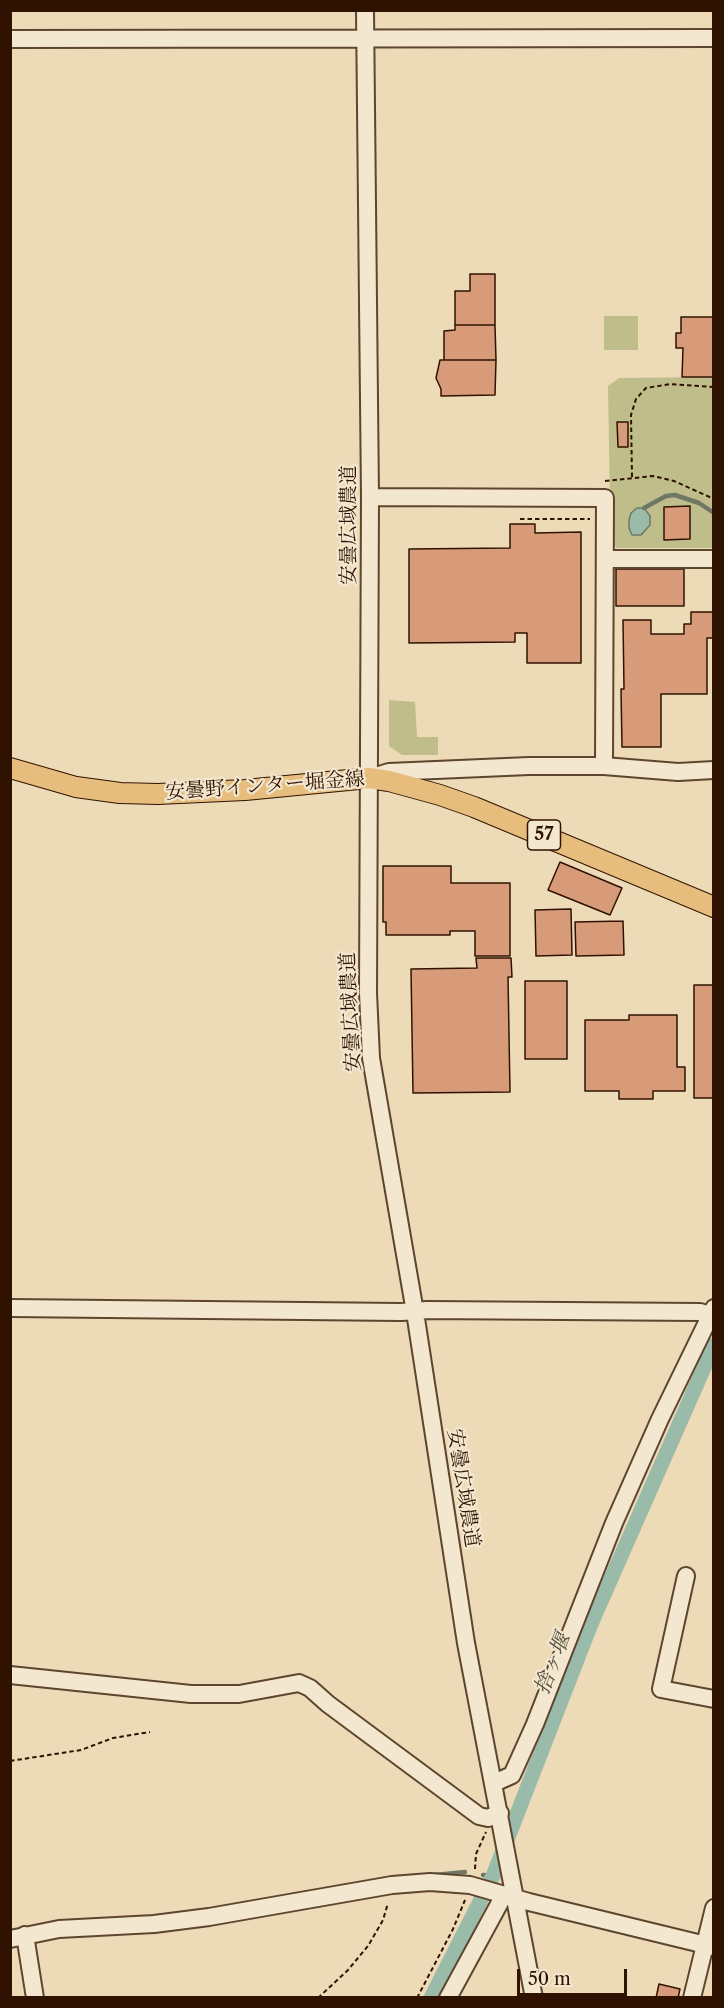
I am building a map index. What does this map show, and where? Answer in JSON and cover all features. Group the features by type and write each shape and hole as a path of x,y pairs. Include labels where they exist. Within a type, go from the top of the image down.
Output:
{"main road":[{"name":"安曇野インター堀金線","path":"10,768 76,787 158,794 244,790 369,778 416,788 474,807 714,907"}],"street":[{"name":"安曇広域農道","path":"365,10 377,497 369,778 368,993 371,1058 415,1312 466,1642 508,1863 506,1896 534,1998"},
{"path":"10,39 714,38"},
{"path":"377,497 603,490 605,518 604,766"},
{"path":"605,559 714,559"},
{"path":"369,778 389,772 529,766 604,766 678,772 714,770"},
{"path":"10,1308 712,1312 660,1419 614,1523 535,1724 512,1775 494,1784"},
{"path":"686,1576 661,1689 714,1699"},
{"path":"10,1675 191,1694 239,1694 299,1683 310,1688 328,1704 479,1816 488,1818 500,1814"},
{"path":"35,1998 18,1937 59,1929 154,1924 209,1917 392,1885 430,1882 472,1884 506,1896 709,1946"},
{"path":"448,1998 506,1896"},
{"path":"692,1998 709,1946 714,1908"}],"path":[{"path":"632,477 631,415 636,399 646,388 669,384 714,387"},
{"path":"603,490 632,477 652,476 674,481 714,499"},
{"path":"520,519 605,518"},
{"path":"10,1761 81,1750 113,1738 150,1732"},
{"path":"417,1998 453,1929 472,1884 476,1854 485,1836"},
{"path":"318,1998 348,1970 368,1946 383,1920 392,1885"}],"shaded area":[{"path":"604,316 638,316 638,350 604,350"},
{"path":"713,377 713,548 617,548 614,545 614,506 610,503 608,386 619,378"},
{"path":"637,508 644,508 650,516 650,525 641,535 632,535 629,520 631,513"},
{"path":"389,700 415,702 417,737 438,737 438,755 402,755 389,746"}],"building":[{"path":"470,274 495,274 495,325 455,325 455,291 470,291"},
{"path":"681,317 714,317 714,377 682,377 683,348 676,348 676,333 681,333"},
{"path":"455,325 495,325 496,360 444,360 444,331 455,330"},
{"path":"440,360 496,360 495,395 441,396 441,389 436,378"},
{"path":"617,422 628,422 628,447 618,447"},
{"path":"690,506 690,539 664,540 664,507"},
{"path":"510,524 535,524 535,533 581,532 581,663 527,663 527,633 515,633 515,642 409,643 409,549 510,548"},
{"path":"616,569 684,569 684,606 616,606"},
{"path":"691,612 714,612 714,638 707,638 707,694 661,694 661,747 622,747 623,620 651,620 651,634 684,634 684,624 691,624"},
{"path":"560,862 622,888 610,915 548,890"},
{"path":"383,866 451,866 451,883 510,883 510,956 475,956 475,931 450,931 450,935 386,935 386,922 383,922"},
{"path":"571,909 572,955 536,956 535,910"},
{"path":"623,921 624,955 576,956 575,922"},
{"path":"476,958 511,958 512,977 508,977 510,1092 413,1093 411,969 477,968"},
{"path":"525,981 567,981 567,1059 525,1059"},
{"path":"694,985 714,985 714,1098 694,1098"},
{"path":"629,1015 677,1015 677,1067 685,1067 685,1091 653,1091 653,1099 619,1099 619,1091 585,1091 585,1020 629,1020"},
{"path":"659,1984 680,1989 678,1998 656,1998"}],"waterway":[{"path":"644,508 666,496 675,495 699,503 714,513"},
{"name":"捨ヶ堰","path":"431,1998 493,1876 591,1624 714,1345"},
{"path":"435,1875 465,1872"},
{"path":"483,1875 493,1876"}]}
